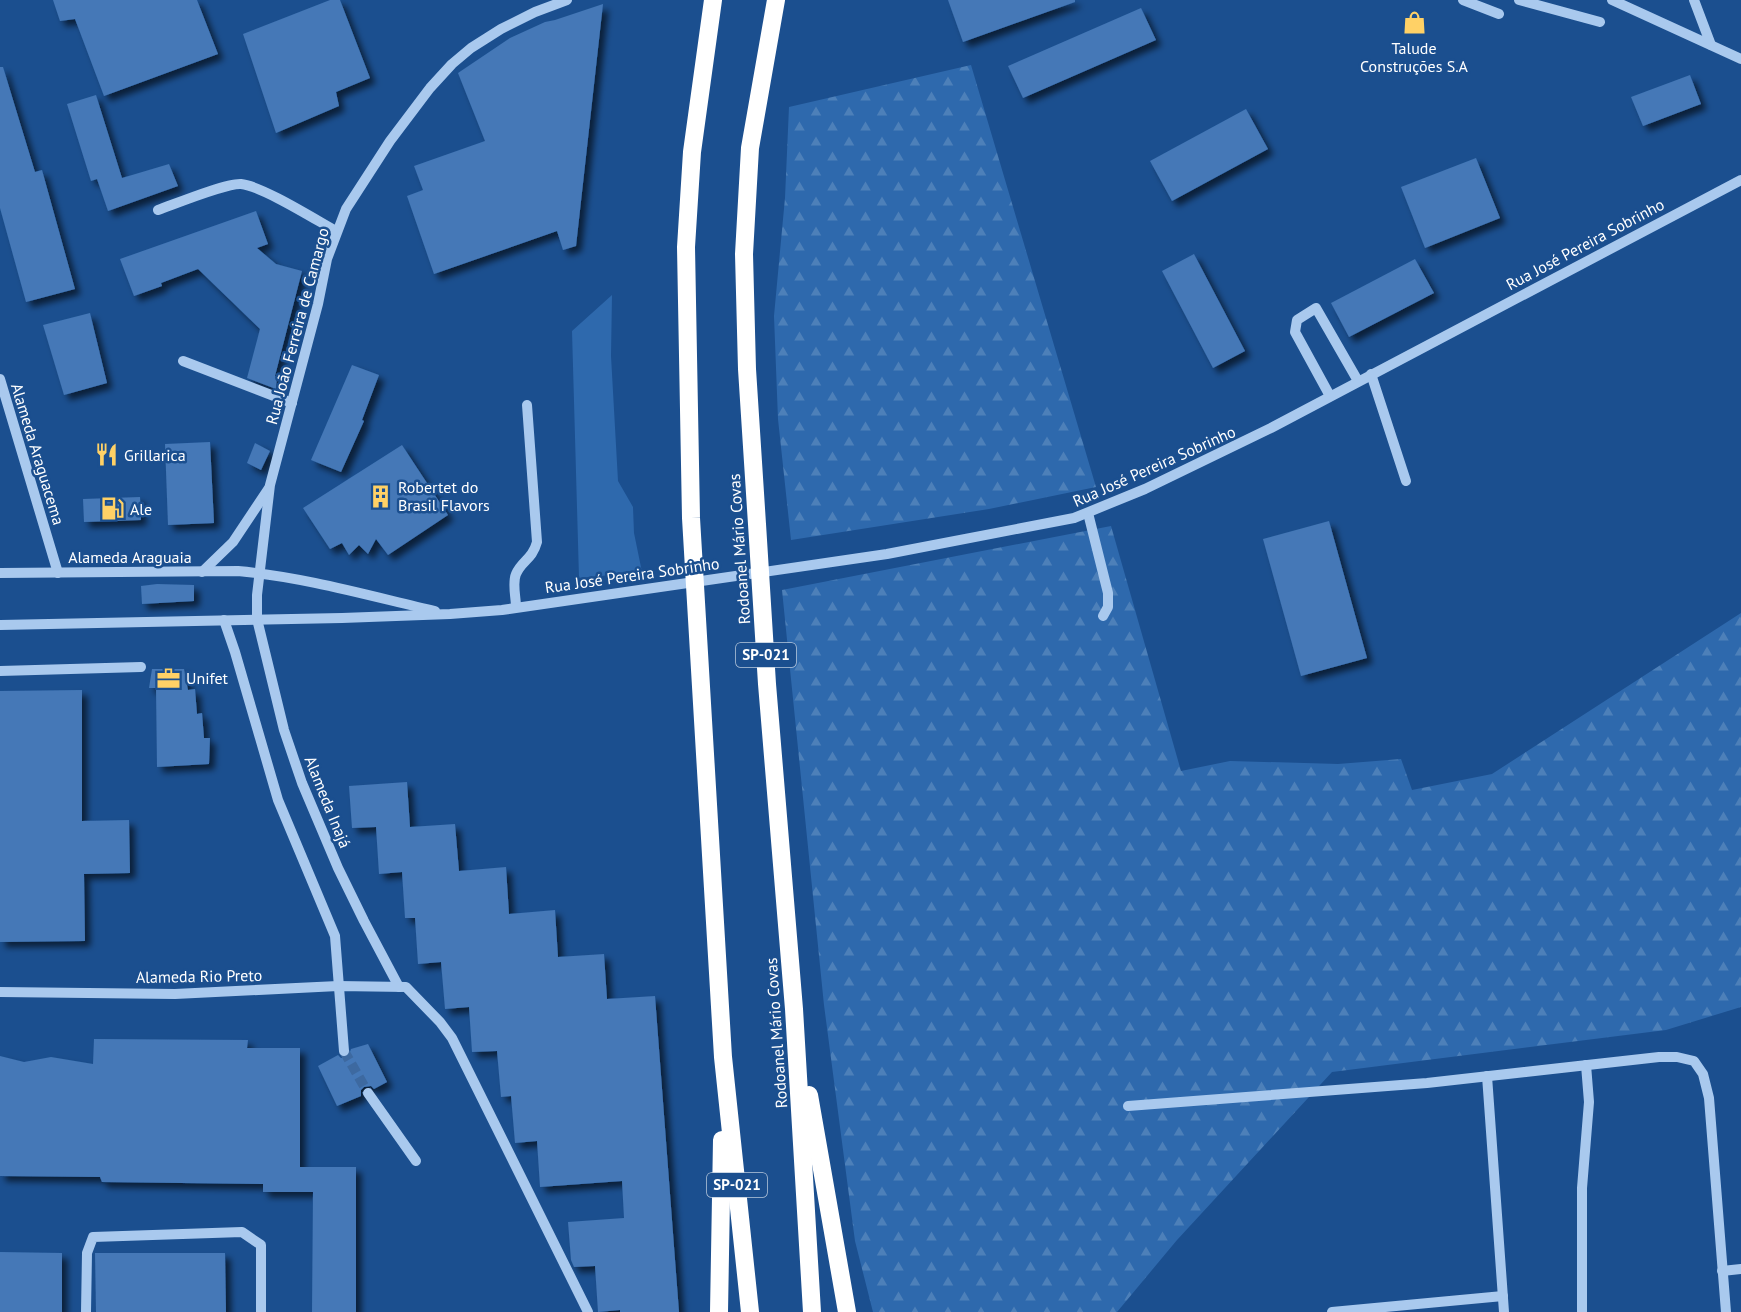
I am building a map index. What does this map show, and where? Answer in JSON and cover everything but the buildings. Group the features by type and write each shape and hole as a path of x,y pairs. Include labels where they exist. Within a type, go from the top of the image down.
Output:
{"highway":[{"name":"SP-021","path":"714,0 692,152 686,247 691,518 723,1057 750,1312"},
{"name":"Rodoanel Mário Covas","path":"776,0 750,148 744,254 747,369 767,684 794,1009 812,1312"},
{"path":"794,1009 847,1312"},
{"path":"719,1312 723,1057"}],"street":[{"name":"Rua João Ferreira de Camargo","path":"257,619 270,485 327,259 346,209 390,141 430,88 452,64 471,48 501,29 535,12 567,0"},
{"path":"1463,0 1499,14"},
{"path":"1519,0 1600,22"},
{"path":"1612,0 1741,59"},
{"path":"1694,0 1712,45"},
{"name":"Rua José Pereira Sobrinho","path":"257,619 450,614 516,607 848,560 1074,518 1193,466 1271,428 1741,180"},
{"path":"158,210 225,187 241,184 263,191 336,231"},
{"path":"1330,396 1295,332 1297,320 1316,308 1358,381"},
{"path":"183,361 292,403"},
{"path":"1371,374 1406,481"},
{"name":"Alameda Araguacema","path":"0,379 58,573"},
{"path":"516,607 515,578 517,571 534,554 537,542 526,405"},
{"path":"202,572 233,542 270,485"},
{"path":"1088,513 1108,593 1108,607 1103,616"},
{"name":"Rua José Pereira Sobrinho","path":"260,573 450,614"},
{"name":"Alameda Araguaia","path":"2,574 260,573"},
{"path":"3,624 257,619"},
{"name":"Alameda Inajá","path":"257,619 284,730 302,783 353,900 399,987"},
{"path":"224,620 278,800 335,936 344,1051"},
{"path":"0,671 141,667"},
{"name":"Alameda Rio Preto","path":"0,992 175,994 338,986 399,987"},
{"path":"399,987 406,987 418,998 452,1038 588,1312"},
{"path":"1128,1106 1427,1083 1659,1057 1677,1057 1694,1061 1702,1074 1709,1098 1726,1312"},
{"path":"1582,1312 1582,1188 1589,1102 1586,1065"},
{"path":"1487,1076 1504,1312"},
{"path":"368,1093 416,1161"},
{"path":"86,1312 87,1253 93,1237 242,1232 261,1245 261,1312"},
{"path":"1722,1271 1741,1269"},
{"path":"1332,1312 1503,1296"}],"green space":[{"path":"971,65 1096,487 989,509 791,540 778,419 774,316 785,198 789,107"},
{"path":"612,295 611,356 618,481 633,507 634,533 642,572 579,578 572,331"},
{"path":"1111,526 1181,771 1230,761 1338,764 1401,759 1412,790 1492,774 1741,613 1741,1007 1666,1030 1332,1072 1177,1240 1117,1312 873,1312 855,1241 824,1005 782,590"}],"tunnel":[{"path":"344,1051 368,1093"}],"place":[{"name":"Talude Construções S.A","path":"1414,23"},
{"name":"Grillarica","path":"106,455"},
{"name":"Robertet do Brasil Flavors","path":"380,496"},
{"name":"Ale","path":"112,509"},
{"name":"Unifet","path":"168,678"}]}
